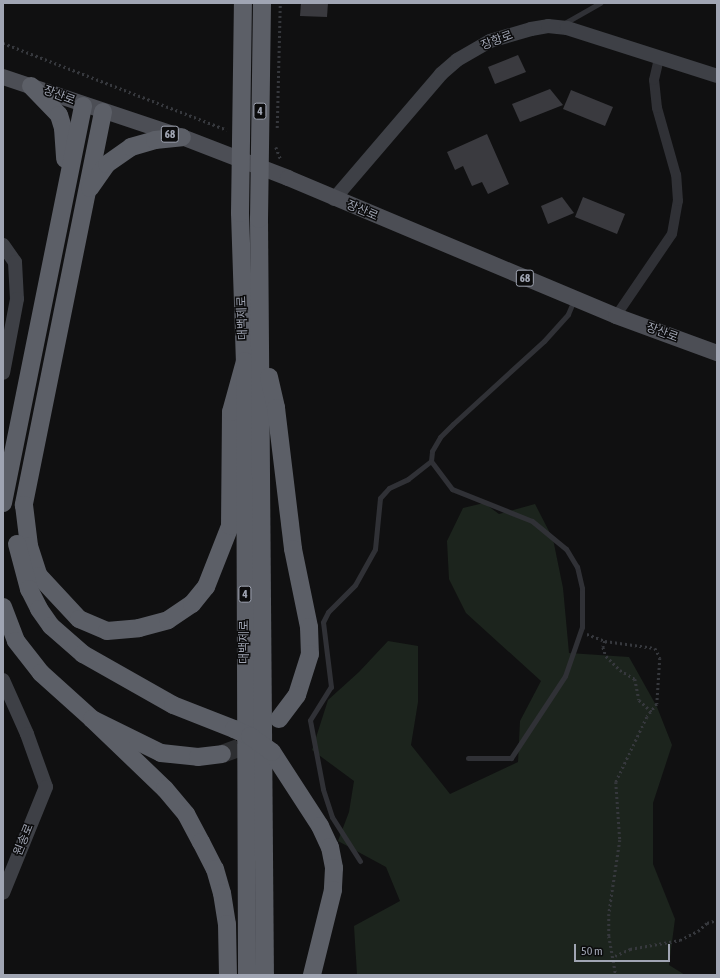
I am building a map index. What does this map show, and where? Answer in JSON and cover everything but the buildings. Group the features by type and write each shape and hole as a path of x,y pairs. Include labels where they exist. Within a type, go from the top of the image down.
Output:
{"highway":[{"name":"대백제로","path":"243,3 240,213 245,361 247,975"},
{"name":"대백제로","path":"262,3 259,219 262,348 264,975"},
{"path":"31,86 59,115 65,142 66,186"},
{"path":"3,503 83,106"},
{"path":"103,112 16,542 29,589 51,626 83,654 144,690 173,705 250,736 272,752 320,826 330,847 334,868 333,890 312,975"},
{"path":"86,194 107,164 131,147 155,140 182,137"},
{"path":"262,348 276,408 287,512 309,627 310,654 297,695 279,719"},
{"path":"24,505 29,546 39,576 79,619 107,631 139,628 168,620 186,608 206,587 230,526 231,412 245,361"},
{"path":"3,607 16,641 42,673 166,789 186,814 215,869 222,893 227,924 228,975"},
{"path":"92,719 161,753 198,757 222,754"}],"main road":[{"name":"장산로","path":"3,77 83,106 182,137 288,178 334,199 616,316 717,352"}],"street":[{"name":"장항로","path":"334,199 440,74 457,60 490,41 531,29 557,27 717,76"},
{"path":"616,316 672,234 678,201 676,175 657,108 654,80 659,58"},
{"path":"3,245 15,262 17,299 3,373"},
{"name":"원송로","path":"3,680 27,734 46,787 3,893"}],"lane":[{"path":"557,27 600,3"},
{"path":"360,861 332,817 323,789 310,720 331,687 323,622 328,612 355,586 375,549 380,498 389,488 408,479 431,461 440,437 544,341 568,314 574,299"},
{"path":"431,461 452,489 474,500 487,502 532,521 566,549 578,567 584,608 582,627 565,676 510,758 468,758"}],"path":[{"path":"277,133 280,3"},
{"path":"3,44 232,131"},
{"path":"277,141 276,148 288,178"},
{"path":"269,146 276,148"},
{"path":"582,627 587,634 605,641 654,648 660,658 657,704 616,782 620,840 609,914 609,936 615,956 616,975"},
{"path":"605,641 603,647 606,656 620,670 635,679 639,700 652,712"},
{"path":"615,956 630,949 680,940 698,931 707,923 717,920"}],"shaded area":[{"path":"484,503 499,514 535,504 553,539 563,588 569,653 629,657 657,707 672,745 653,803 653,864 675,919 669,965 685,975 357,975 354,926 400,901 386,867 338,841 349,812 354,781 312,750 328,700 359,672 388,641 418,646 418,702 411,745 450,794 518,762 520,721 541,681 466,613 449,579 447,541 463,508"}],"tunnel":[{"path":"222,754 249,744 258,737"}]}
